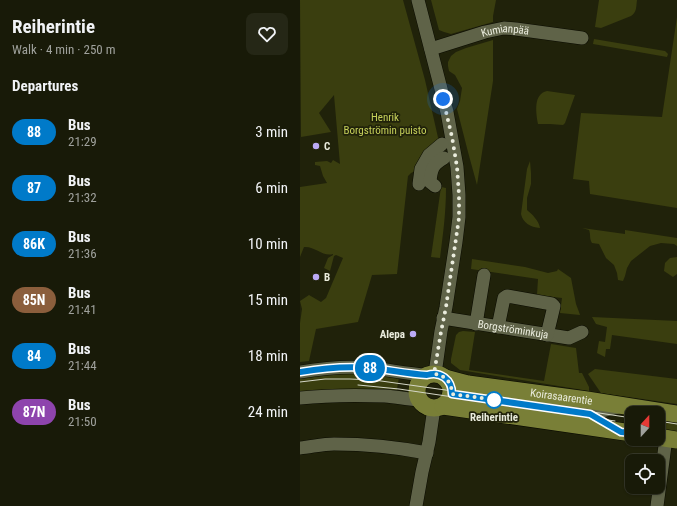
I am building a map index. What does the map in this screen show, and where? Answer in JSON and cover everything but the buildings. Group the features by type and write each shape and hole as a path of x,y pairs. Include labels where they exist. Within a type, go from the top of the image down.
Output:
{"main road":[{"path":"437,402 451,386 449,381 435,376 421,380 418,385 417,395 437,402 625,432"},
{"name":"Koirasaarentie","path":"435,376 468,384 677,414"}],"street":[{"path":"418,0 447,112 457,167 459,195 459,218 456,242 435,376"},
{"name":"Kumianpää","path":"431,49 495,29 504,28 582,38"},
{"path":"419,184 421,169 429,155 442,144"},
{"path":"435,186 430,182 432,171 436,162 444,158"},
{"path":"476,324 484,275"},
{"path":"498,327 504,298 507,296 552,304 554,306 547,335"},
{"name":"Borgströminkuja","path":"443,318 569,338 582,332"},
{"name":"Koirasaarentie","path":"300,372 326,369 371,368 435,376"},
{"path":"300,398 355,395 387,396 437,402 590,414 624,406"},
{"path":"416,506 437,402"},
{"path":"590,414 625,432"},
{"path":"657,506 667,438"},
{"path":"300,448 332,444 352,444 394,447 427,453"}],"green space":[{"name":"Henrik Borgströmin puisto","path":"300,0 403,0 425,80 439,142 418,170 408,176 397,274 372,275 358,322 316,329 309,361 300,362 300,323 302,309 300,301 309,295 321,302 326,298 343,258 336,255 334,256 330,271 324,268 328,258 333,254 329,255 312,248 304,247 300,257 300,187 327,183 320,166 315,165 315,162 327,161 331,163 333,160 340,164 334,95 319,113 331,132 301,137"},
{"path":"431,0 496,0 493,22 451,34 444,32 439,30"},
{"path":"599,0 637,0 635,11 631,16 601,28 595,27"},
{"path":"677,17 677,208 590,194 589,181 573,179 581,113 662,117"},
{"path":"594,39 665,51 668,54 667,57 593,44"},
{"path":"493,40 493,81 477,185 457,109 462,88 455,75 449,71 448,62 451,56 456,52"},
{"path":"547,91 575,95 563,125 538,124 536,110 537,100 539,96"},
{"path":"530,161 531,184 527,198 527,210 537,220 540,228 533,227 528,224 523,220 521,214 527,169"},
{"path":"441,187 446,188 445,215 440,258 431,257"},
{"path":"582,228 625,234 625,230 677,238 677,246 674,244 661,243 650,246 631,261 623,281 618,280 614,265 606,258 599,244 592,243 589,230"},
{"path":"677,257 677,274 673,277 664,271 665,263 670,258"},
{"path":"472,259 525,267 548,273 557,271 558,269 571,278 576,304 580,315 560,313 562,298 537,295 538,279 471,269"},
{"path":"592,317 677,321 677,344 612,335 610,349 606,349 605,357 597,353 599,341 605,342 607,327 596,324"},
{"path":"463,331 475,332 469,370 544,381 551,344 576,348 579,373 582,373 589,387 589,391 460,370 451,363 451,359 456,335"},
{"path":"595,369 677,379 677,404 601,393 588,374"},
{"path":"359,371 399,377 396,395 300,395 300,374"},
{"path":"665,415 677,417 677,437 665,435"}],"tram line":[{"path":"300,382 325,379 374,380 625,417"},
{"path":"358,385 399,389 615,421"},
{"path":"665,422 677,424"}],"bus line":[{"name":"88","path":"300,372 326,369 371,368 411,374 438,374 449,381 452,394 590,414 621,432 625,432"}],"place":[{"name":"C","path":"316,146"},
{"name":"B","path":"316,277"},
{"name":"Alepa","path":"413,334"},
{"name":"Reiherintie","path":"494,400"}],"route":[{"path":"443,99 447,112 457,167 459,218 446,307 434,374 438,374 449,381 452,394 496,400 494,400"}]}
